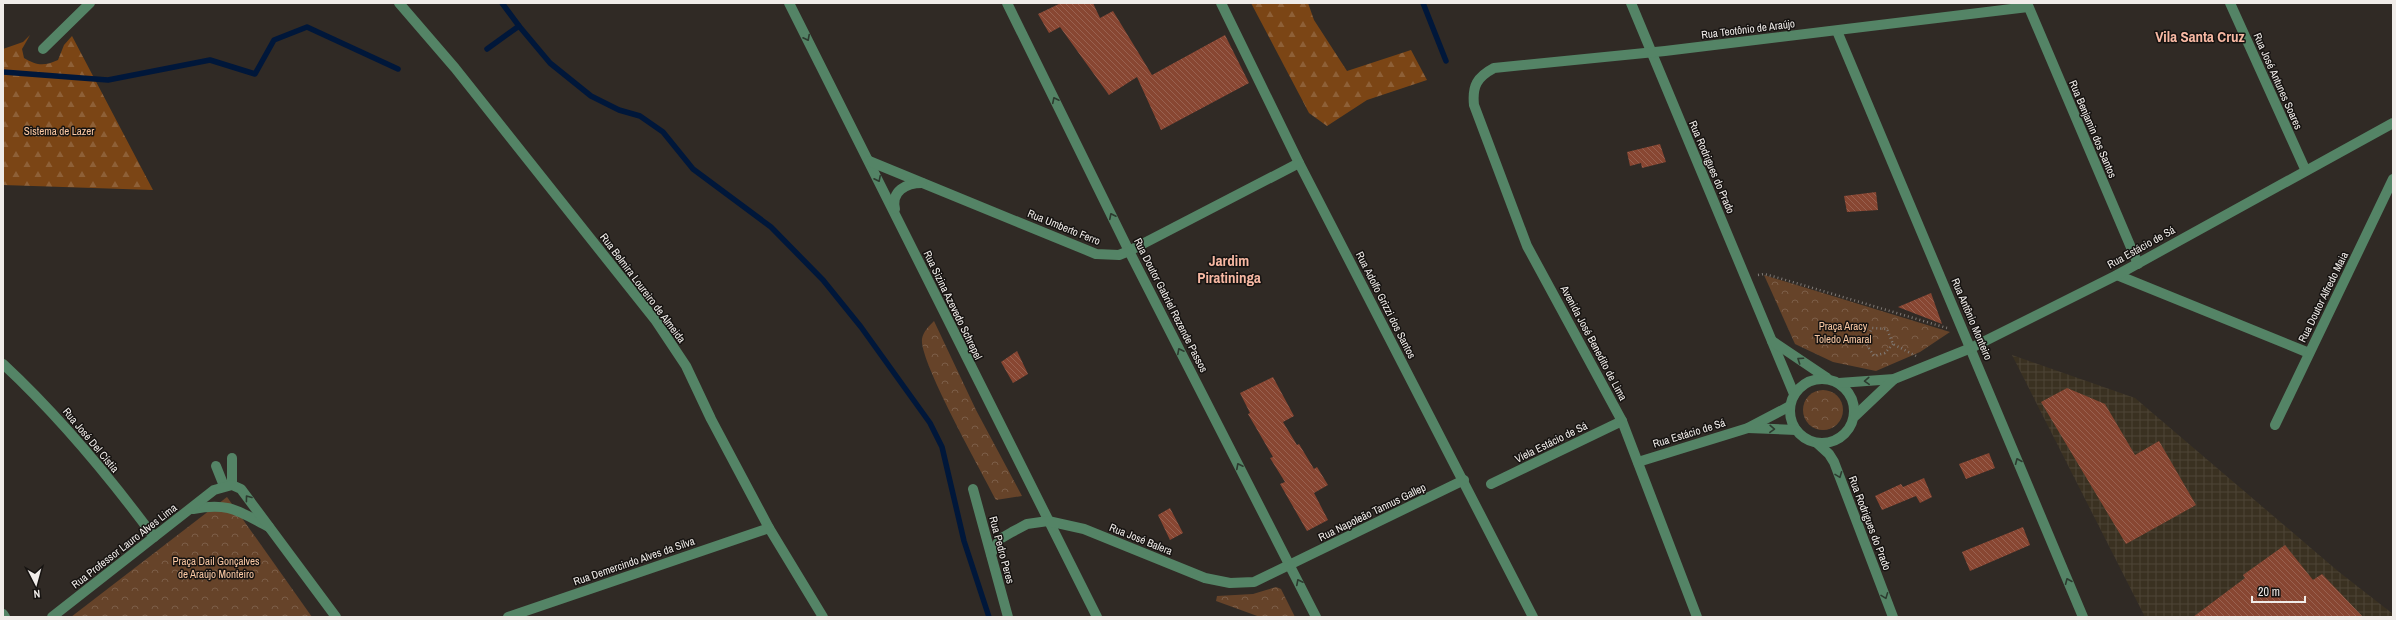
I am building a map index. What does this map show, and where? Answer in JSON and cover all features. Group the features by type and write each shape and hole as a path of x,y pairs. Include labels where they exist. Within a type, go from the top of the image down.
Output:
{"street":[{"path":"43,49 90,3"},
{"name":"Rua Belmira Loureiro de Almeida","path":"399,3 455,68 656,321 686,366 711,419 769,528 823,617"},
{"name":"Rua Sizina Azevedo Schrepel","path":"789,3 1097,617"},
{"name":"Rua Doutor Gabriel Rezende Passos","path":"1007,3 1129,251 1316,617"},
{"name":"Rua Adolfo Grizzi dos Santos","path":"1222,3 1299,163 1464,480 1533,617"},
{"name":"Rua Rodrigues do Prado","path":"1630,3 1652,52 1794,394"},
{"name":"Rua José Antunes Soares","path":"2230,3 2305,169"},
{"name":"Rua Teotônio de Araújo","path":"1476,82 1483,74 1494,68 1836,31 2027,5"},
{"name":"Rua Benjamin dos Santos","path":"2027,5 2138,264"},
{"name":"Rua Antônio Monteiro","path":"1836,31 1971,348 2083,617"},
{"name":"Avenida José Benedito de Lima","path":"1476,82 1473,93 1474,105 1527,246 1622,421 1697,617"},
{"name":"Rua Estácio de Sá","path":"1840,383 1894,379 1971,348 2138,264 2305,169 2393,123"},
{"name":"Rua Umberto Ferro","path":"869,161 1096,254 1119,255 1299,163"},
{"name":"Rua Doutor Alfredo Maia","path":"2276,425 2393,179"},
{"path":"896,215 893,202 896,193 902,187 925,183"},
{"path":"2117,275 2309,354"},
{"path":"1772,341 1827,378 1840,383 1849,391 1854,403 1855,416 1851,427 1842,437 1830,442 1818,443 1805,439 1796,430 1790,418 1790,406 1794,394 1803,384 1814,379 1827,378"},
{"name":"Rua José Del Cístia","path":"3,364 36,395 83,448 154,537"},
{"name":"Rua Estácio de Sá","path":"1855,416 1894,379"},
{"name":"Rua Estácio de Sá","path":"1638,462 1748,428 1790,406"},
{"name":"Viela Estácio de Sá","path":"1490,484 1622,421"},
{"name":"Rua Estácio de Sá","path":"1748,428 1796,430"},
{"name":"Rua Rodrigues do Prado","path":"1818,443 1829,454 1834,462 1893,617"},
{"path":"228,485 232,458"},
{"path":"216,466 228,485"},
{"name":"Rua Napoleão Tannus Gallep","path":"1290,566 1464,480"},
{"path":"191,510 214,490 228,485 241,489 336,617"},
{"name":"Rua Pedro Peres","path":"973,489 1008,617"},
{"path":"191,510 211,505 231,507 272,529"},
{"name":"Rua Professor Lauro Alves Lima","path":"52,617 191,510"},
{"name":"Rua José Balera","path":"991,554 1000,539 1012,532 1028,524 1048,521 1084,529 1216,581 1230,583 1254,582 1290,566"},
{"name":"Rua Demercindo Alves da Silva","path":"508,617 769,528"}],"path":[{"path":"1746,278 1764,274 1965,334"},
{"path":"1893,344 1885,353 1874,356 1865,342 1872,328 1887,329 1893,344 1933,364"}],"shaded area":[{"path":"2012,355 2135,398 2339,572 2393,614 2393,617 2145,617"}],"green space":[{"path":"1251,3 1308,3 1314,20 1347,71 1411,50 1427,80 1367,100 1327,126 1309,113"},
{"name":"Sistema de Lazer","path":"30,35 22,49 24,58 37,64 45,64 58,60 64,45 72,36 153,190 3,185 3,49 23,42"},
{"name":"Praça Aracy Toledo Amaral","path":"1764,275 1950,332 1920,352 1876,371 1833,362 1795,344"},
{"path":"934,321 976,410 1022,496 996,500 953,418 930,370 924,351 923,336 926,329"},
{"path":"1827,390 1834,393 1840,399 1843,410 1842,418 1834,427 1827,430 1819,430 1812,427 1804,418 1803,406 1806,399 1815,391"},
{"name":"Praça Dail Gonçalves de Araújo Monteiro","path":"227,497 312,617 71,617"},
{"path":"1276,587 1281,589 1295,617 1260,617 1216,601 1217,596 1253,594"}],"building":[{"path":"1061,3 1093,3 1100,18 1113,11 1152,75 1225,35 1249,83 1161,130 1137,77 1109,95 1060,27 1049,33 1038,14"},
{"path":"1660,144 1666,162 1642,168 1641,163 1630,166 1627,152"},
{"path":"1876,192 1878,210 1847,212 1844,196"},
{"path":"1931,293 1942,324 1898,307"},
{"path":"1017,351 1028,374 1013,383 1001,362"},
{"path":"1273,377 1294,416 1283,422 1297,445 1299,444 1314,469 1317,467 1328,485 1314,493 1328,520 1307,531 1280,484 1285,482 1270,458 1273,457 1248,414 1250,413 1240,393"},
{"path":"2067,388 2105,404 2135,455 2159,441 2196,505 2126,544 2041,402"},
{"path":"1989,453 1995,468 1966,479 1959,464"},
{"path":"1924,478 1932,497 1920,503 1916,496 1882,510 1875,496 1901,484 1903,487"},
{"path":"1170,508 1183,533 1170,540 1158,515"},
{"path":"2023,527 2030,545 1970,571 1962,552"},
{"path":"2285,545 2313,580 2322,574 2363,617 2193,617 2245,578 2243,575"}],"waterway":[{"path":"502,3 550,63 591,96 619,110 640,116 663,132 693,169 771,227 823,280 861,327 930,423 942,447 964,541 989,617"},
{"path":"1423,3 1446,61"},
{"path":"487,49 519,26"},
{"path":"3,72 108,80 210,60 255,74 274,40 307,27 398,69"}],"district":[{"name":"Vila Santa Cruz","path":"2200,36"},
{"name":"Jardim Piratininga","path":"1229,268"}]}
